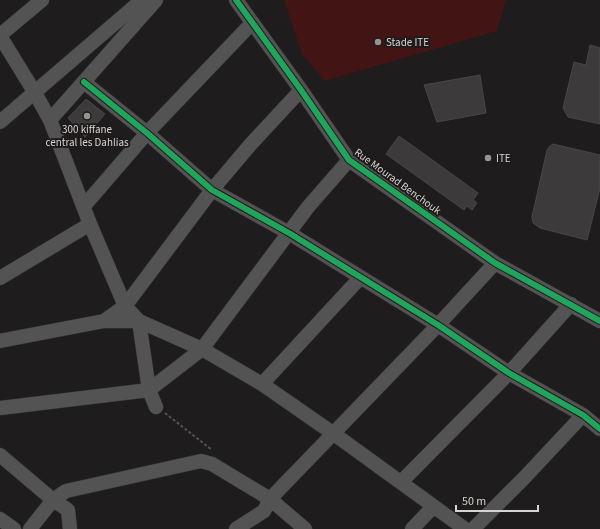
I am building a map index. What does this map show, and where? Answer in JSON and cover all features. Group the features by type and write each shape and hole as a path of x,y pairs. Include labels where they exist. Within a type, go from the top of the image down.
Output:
{"street":[{"path":"42,0 0,35 50,120 90,224 125,306 139,321 149,390 156,407"},
{"path":"0,122 142,0"},
{"path":"50,120 156,0"},
{"name":"Rue Mourad Benchouk","path":"236,0 349,160 495,263 600,321"},
{"path":"84,206 146,133 252,23"},
{"path":"84,82 212,190 289,234 438,325 509,373 583,415 600,429"},
{"path":"104,321 125,306 212,190 250,145 301,90"},
{"path":"0,408 149,390 202,348 308,208 349,160"},
{"path":"0,278 90,224"},
{"path":"236,529 264,512 270,499 438,325 495,263"},
{"path":"262,384 360,278"},
{"path":"401,482 509,373 571,304"},
{"path":"0,341 104,321 139,321 202,348 262,384 465,529"},
{"path":"473,529 525,477 583,415"},
{"path":"0,455 53,500 68,510 70,529"},
{"path":"30,529 53,500 66,492 201,461 212,464 270,499 305,529"},
{"path":"412,529 433,507"},
{"path":"0,519 14,529"}],"path":[{"path":"156,407 212,450"}],"shaded area":[{"name":"Stade ITE","path":"284,0 506,0 497,31 325,81 302,54"}],"building":[{"path":"590,45 600,48 600,124 568,117 563,108 574,62 586,65"},
{"path":"480,75 486,113 437,122 424,85"},
{"name":"300 kiffane central les Dahlias","path":"86,99 105,114 85,137 68,118"},
{"path":"399,136 478,193 473,200 477,203 472,210 467,206 464,210 386,154"},
{"path":"553,144 600,155 600,188 587,240 540,228 533,223 532,217 547,150"}],"cycle path":[{"path":"236,0 349,160 495,263 600,321"},
{"path":"84,82 147,133 212,190 289,233 438,325 509,373 583,415 600,429"}],"place":[{"name":"Stade ITE","path":"378,42"},
{"name":"300 kiffane central les Dahlias","path":"87,116"},
{"name":"ITE","path":"488,158"}]}
